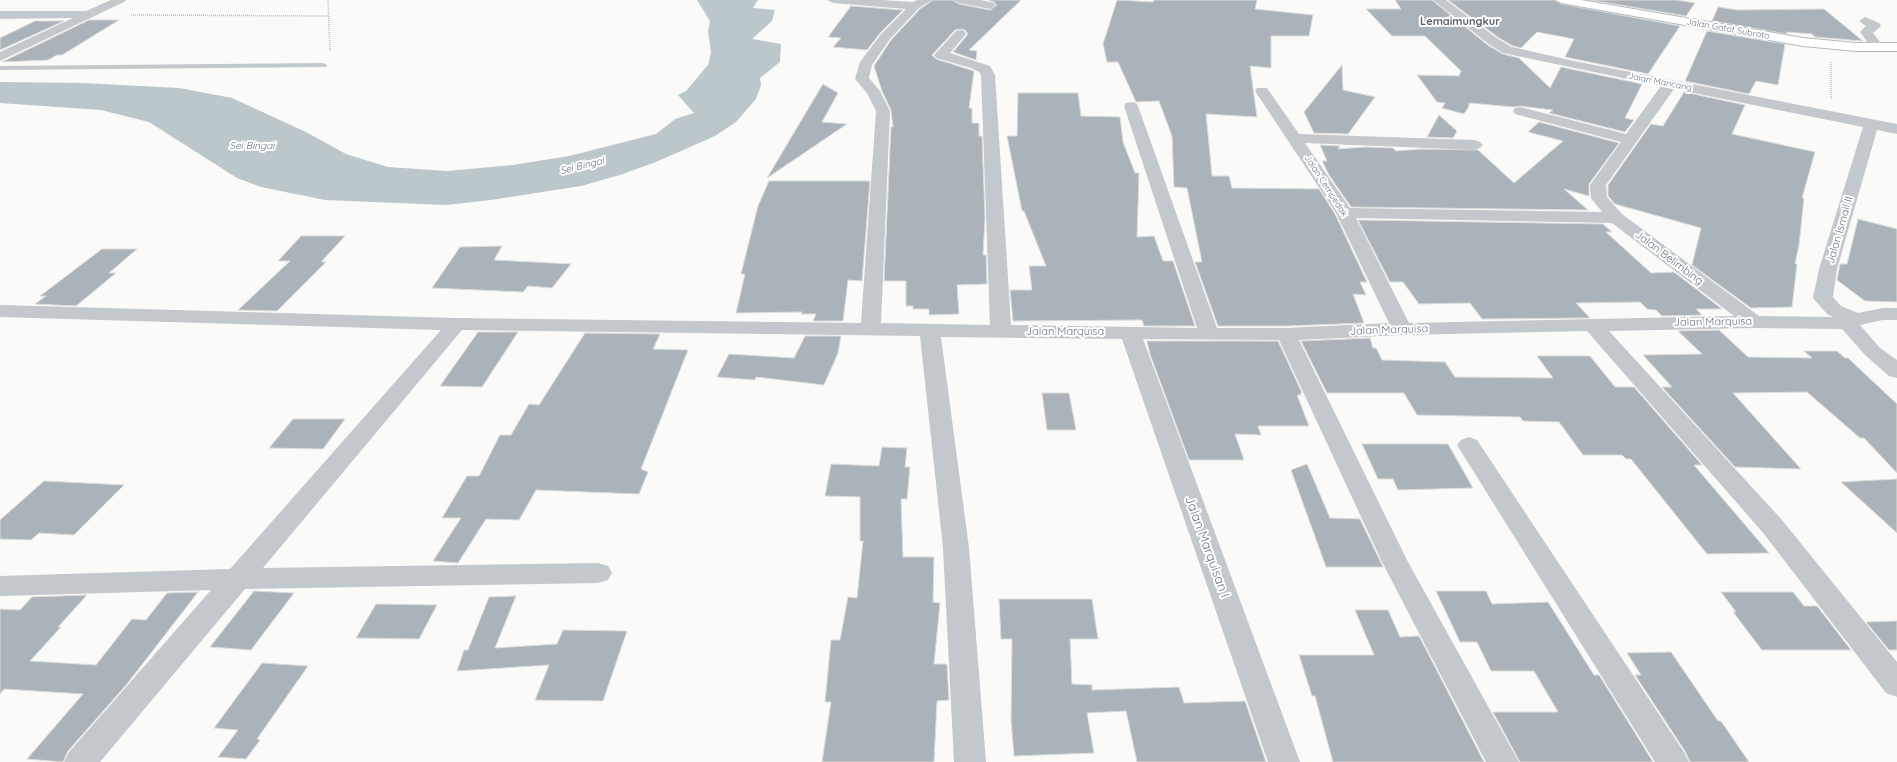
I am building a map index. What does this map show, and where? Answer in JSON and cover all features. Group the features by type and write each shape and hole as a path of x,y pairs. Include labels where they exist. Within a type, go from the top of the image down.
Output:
{"main road":[{"name":"Jalan Gatot Subroto","path":"1561,0 1788,40 1831,45 1897,47"}],"street":[{"path":"0,57 120,0"},
{"path":"833,0 920,3"},
{"path":"959,0 990,5"},
{"name":"Jalan Mancang","path":"1439,0 1494,42 1508,50 1574,65 1897,129"},
{"path":"871,328 883,111 873,91 862,79 865,65 886,36 920,3"},
{"path":"0,15 89,14"},
{"path":"1865,21 1875,26 1866,32 1878,47"},
{"path":"960,34 941,55 976,65 985,69 988,75 1001,331"},
{"path":"1520,111 1630,140 1670,84"},
{"name":"Jalan Cempedak","path":"1262,91 1345,213 1402,329"},
{"path":"1131,106 1209,334"},
{"name":"Jalan Ismail II","path":"1852,321 1834,310 1823,298 1828,269 1871,124"},
{"path":"1295,138 1475,145"},
{"name":"Jalan Belimbing","path":"1630,140 1598,186 1599,198 1616,218 1754,322"},
{"path":"1345,213 1616,218"},
{"name":"Jalan Marquisa","path":"0,311 455,324 871,328 930,331 1209,334 1286,334 1402,329 1592,324 1852,321 1883,314 1897,314"},
{"path":"1852,321 1873,352 1897,371"},
{"path":"80,762 240,579 453,329 455,324"},
{"path":"1592,324 1773,527 1897,684"},
{"path":"930,331 956,548 970,762"},
{"name":"Jalan Marquisan I","path":"1130,332 1284,762"},
{"path":"1286,334 1395,562 1503,762"},
{"path":"1468,445 1673,762"},
{"path":"0,586 240,579 598,573"}],"lane":[{"path":"0,68 323,65"}],"path":[{"path":"323,65 331,60 328,0"},
{"path":"129,14 328,16"},
{"path":"1831,45 1832,115"}],"water":[{"name":"Sei Bingai","path":"697,0 758,0 753,8 775,10 772,21 752,39 781,44 780,62 760,78 761,85 756,99 736,122 715,136 656,162 620,175 581,186 491,200 446,205 325,200 261,187 237,178 149,122 101,110 0,103 0,82 83,83 179,88 232,98 306,132 346,154 388,167 447,171 513,165 569,156 656,134 675,119 694,113 678,95 686,91 708,65 711,53 708,31 710,21"}],"building":[{"path":"933,0 952,0 959,4 990,10 997,5 988,0 1021,0 969,50 977,51 976,60 953,52 968,34 965,30 960,29 955,30 932,55 936,59 974,71 969,108 972,108 972,123 979,123 979,136 982,136 985,218 983,255 986,255 987,284 957,285 959,314 929,315 929,309 913,309 913,306 906,306 906,281 884,281 891,127 893,127 891,110 882,91 874,66 891,40 920,9"},
{"path":"1117,0 1153,2 1154,0 1257,0 1255,9 1313,15 1309,36 1271,36 1271,68 1250,66 1257,117 1206,114 1212,176 1229,176 1232,188 1319,189 1335,214 1367,282 1360,282 1366,295 1353,294 1364,323 1286,326 1218,326 1195,262 1202,262 1187,188 1174,187 1172,136 1159,101 1136,102 1118,62 1107,62 1103,44"},
{"path":"1395,0 1432,0 1489,46 1503,54 1519,58 1550,88 1561,67 1642,84 1625,118 1634,120 1625,132 1549,113 1553,110 1520,106 1514,107 1469,103 1469,106 1464,114 1442,108 1445,103 1437,102 1417,75 1459,76 1461,71 1425,36 1392,36 1366,9 1401,9"},
{"path":"1448,0 1554,0 1561,4 1680,26 1648,74 1565,57 1574,39 1537,32 1521,48 1513,46 1499,38"},
{"path":"1590,0 1677,0 1695,3 1686,16"},
{"path":"851,6 903,10 881,32 867,50 833,47 841,38 828,37"},
{"path":"1718,7 1738,10 1824,9 1863,41 1815,37 1812,34 1787,32 1787,34 1712,21"},
{"path":"89,20 119,20 62,55 57,55 48,60 2,62"},
{"path":"35,21 64,21 0,50 0,38"},
{"path":"1707,31 1785,44 1778,85 1756,81 1749,94 1685,81"},
{"path":"1342,65 1343,90 1375,97 1348,134 1314,133 1304,112"},
{"path":"823,84 838,93 822,122 847,124 767,178"},
{"path":"1684,92 1745,105 1732,134 1815,152 1802,198 1804,198 1799,245 1795,264 1797,264 1792,307 1751,308 1692,265 1701,228 1615,204 1608,196 1608,185 1651,124 1663,126"},
{"path":"1018,93 1078,93 1081,116 1120,117 1123,142 1135,173 1139,173 1137,237 1154,236 1163,261 1173,261 1195,326 1144,326 1142,320 1013,321 1010,290 1032,290 1029,266 1046,266 1024,211 1022,211 1007,136 1017,136"},
{"path":"1439,115 1457,131 1453,138 1427,137"},
{"path":"1539,122 1619,143 1589,184 1589,196 1564,189 1588,210 1351,207 1329,175 1322,161 1327,161 1320,145 1340,146 1338,149 1365,147 1393,148 1396,151 1421,149 1478,150 1514,183 1563,141 1528,132"},
{"path":"769,181 870,181 862,281 848,280 843,321 813,321 816,314 801,314 802,312 736,313 745,274 741,274 758,206"},
{"path":"1858,219 1897,229 1897,302 1865,301 1837,280 1840,264 1847,264"},
{"path":"1358,220 1603,224 1612,232 1606,232 1651,273 1674,272 1722,309 1696,309 1702,315 1662,316 1656,310 1647,309 1640,302 1576,303 1590,318 1482,319 1470,303 1419,304 1403,282 1390,282"},
{"path":"301,236 345,236 321,262 326,262 277,311 238,310 290,261 278,261"},
{"path":"502,246 494,260 571,264 552,288 528,286 523,292 432,288 460,247"},
{"path":"102,249 137,249 109,273 116,273 76,306 35,304 46,296 40,296"},
{"path":"1719,330 1748,357 1812,358 1804,351 1837,351 1845,358 1848,358 1897,404 1897,473 1864,438 1860,438 1807,392 1733,393 1801,469 1735,467 1662,387 1672,387 1643,355 1702,354 1678,331"},
{"path":"478,332 518,332 482,387 440,386"},
{"path":"585,333 660,334 653,349 688,350 641,469 648,472 639,494 536,490 519,520 486,519 458,563 433,561 461,518 442,518 467,476 479,476 500,435 511,435 529,404 539,405"},
{"path":"805,336 841,336 838,353 824,385 756,377 755,380 717,377 729,354 794,358"},
{"path":"1370,338 1373,348 1376,348 1382,360 1445,362 1455,377 1553,378 1537,356 1590,356 1615,387 1634,387 1702,465 1694,465 1769,553 1707,554 1631,459 1626,459 1622,455 1583,455 1559,422 1523,421 1520,417 1417,415 1404,393 1327,393 1301,341"},
{"path":"1147,341 1278,341 1302,393 1300,393 1301,395 1297,395 1309,426 1258,426 1261,435 1235,434 1244,460 1189,460 1150,354"},
{"path":"1042,393 1069,393 1076,430 1047,430"},
{"path":"293,419 345,419 323,449 269,448"},
{"path":"1362,444 1448,444 1473,488 1398,490 1393,479 1378,479"},
{"path":"882,447 907,448 905,467 910,467 907,499 901,499 903,557 934,557 933,602 940,603 934,664 947,664 949,700 937,701 934,762 822,762 831,702 825,702 831,640 840,640 848,597 857,598 863,541 860,541 860,497 825,496 831,464 879,466"},
{"path":"1307,464 1330,518 1360,519 1383,567 1326,567 1291,470"},
{"path":"1897,479 1897,533 1841,482"},
{"path":"44,481 124,485 74,535 39,533 31,540 0,539 0,520"},
{"path":"254,591 294,593 251,650 210,647"},
{"path":"1436,591 1486,591 1492,604 1548,602 1594,675 1599,675 1653,762 1520,762 1493,712 1558,712 1534,671 1491,671 1477,642 1460,642"},
{"path":"198,592 127,684 68,751 63,762 27,759 83,694 4,689 0,694 0,609 20,610 32,597 87,595 58,627 61,627 30,661 96,665 132,619 146,620 167,593"},
{"path":"1721,592 1793,592 1804,606 1817,606 1851,650 1762,650 1733,612 1736,612"},
{"path":"516,596 495,648 557,644 563,630 627,631 603,701 535,700 549,665 457,671 464,650 468,650 489,597"},
{"path":"999,599 1092,599 1098,639 1070,639 1072,684 1092,685 1092,690 1179,687 1184,703 1245,701 1266,762 1137,762 1126,711 1087,713 1094,753 1014,756 1011,720 1012,639 1001,639"},
{"path":"376,604 437,605 419,639 356,638"},
{"path":"1355,610 1388,610 1400,637 1419,636 1484,762 1333,762 1315,696 1312,696 1299,655 1374,655"},
{"path":"1897,621 1897,650 1889,650 1866,622"},
{"path":"1671,652 1718,721 1721,721 1749,762 1690,762 1685,751 1635,675 1641,675 1627,653"},
{"path":"262,663 308,666 257,739 260,740 246,759 218,757 238,730 214,728"}],"district":[{"name":"Lemaimungkur","path":"1460,22"}]}
